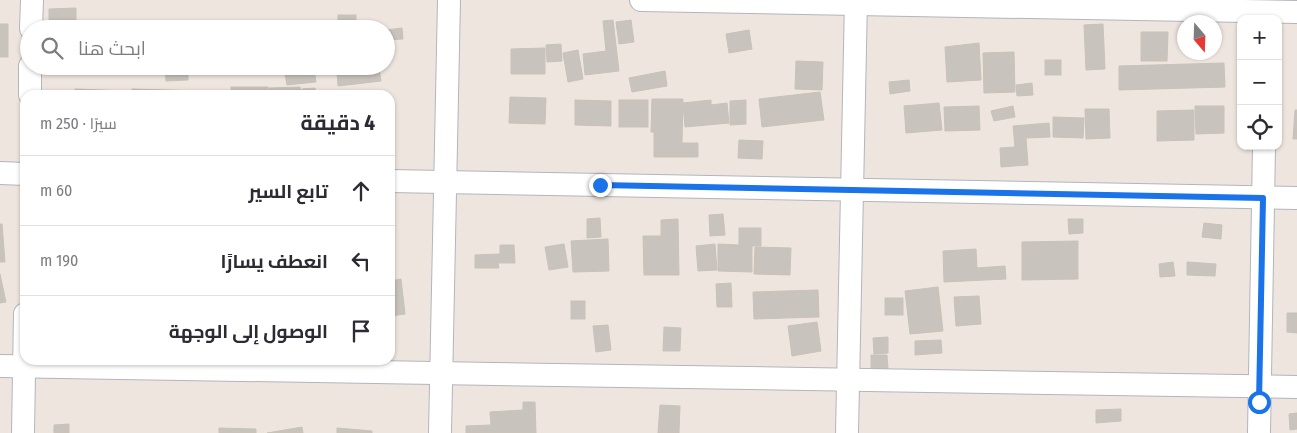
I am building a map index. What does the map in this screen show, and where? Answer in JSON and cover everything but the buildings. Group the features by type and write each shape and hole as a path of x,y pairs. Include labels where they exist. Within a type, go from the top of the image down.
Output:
{"street":[{"path":"31,20 32,0"},
{"path":"440,433 449,0"},
{"path":"641,0 856,2 1297,12"},
{"path":"847,433 856,2"},
{"path":"30,75 30,90"},
{"path":"1259,433 1264,150"},
{"path":"0,173 20,174"},
{"path":"395,181 1297,198"},
{"path":"0,366 1297,387"},
{"path":"22,433 24,366"}],"route":[{"path":"600,185 1263,198 1259,402"}]}
